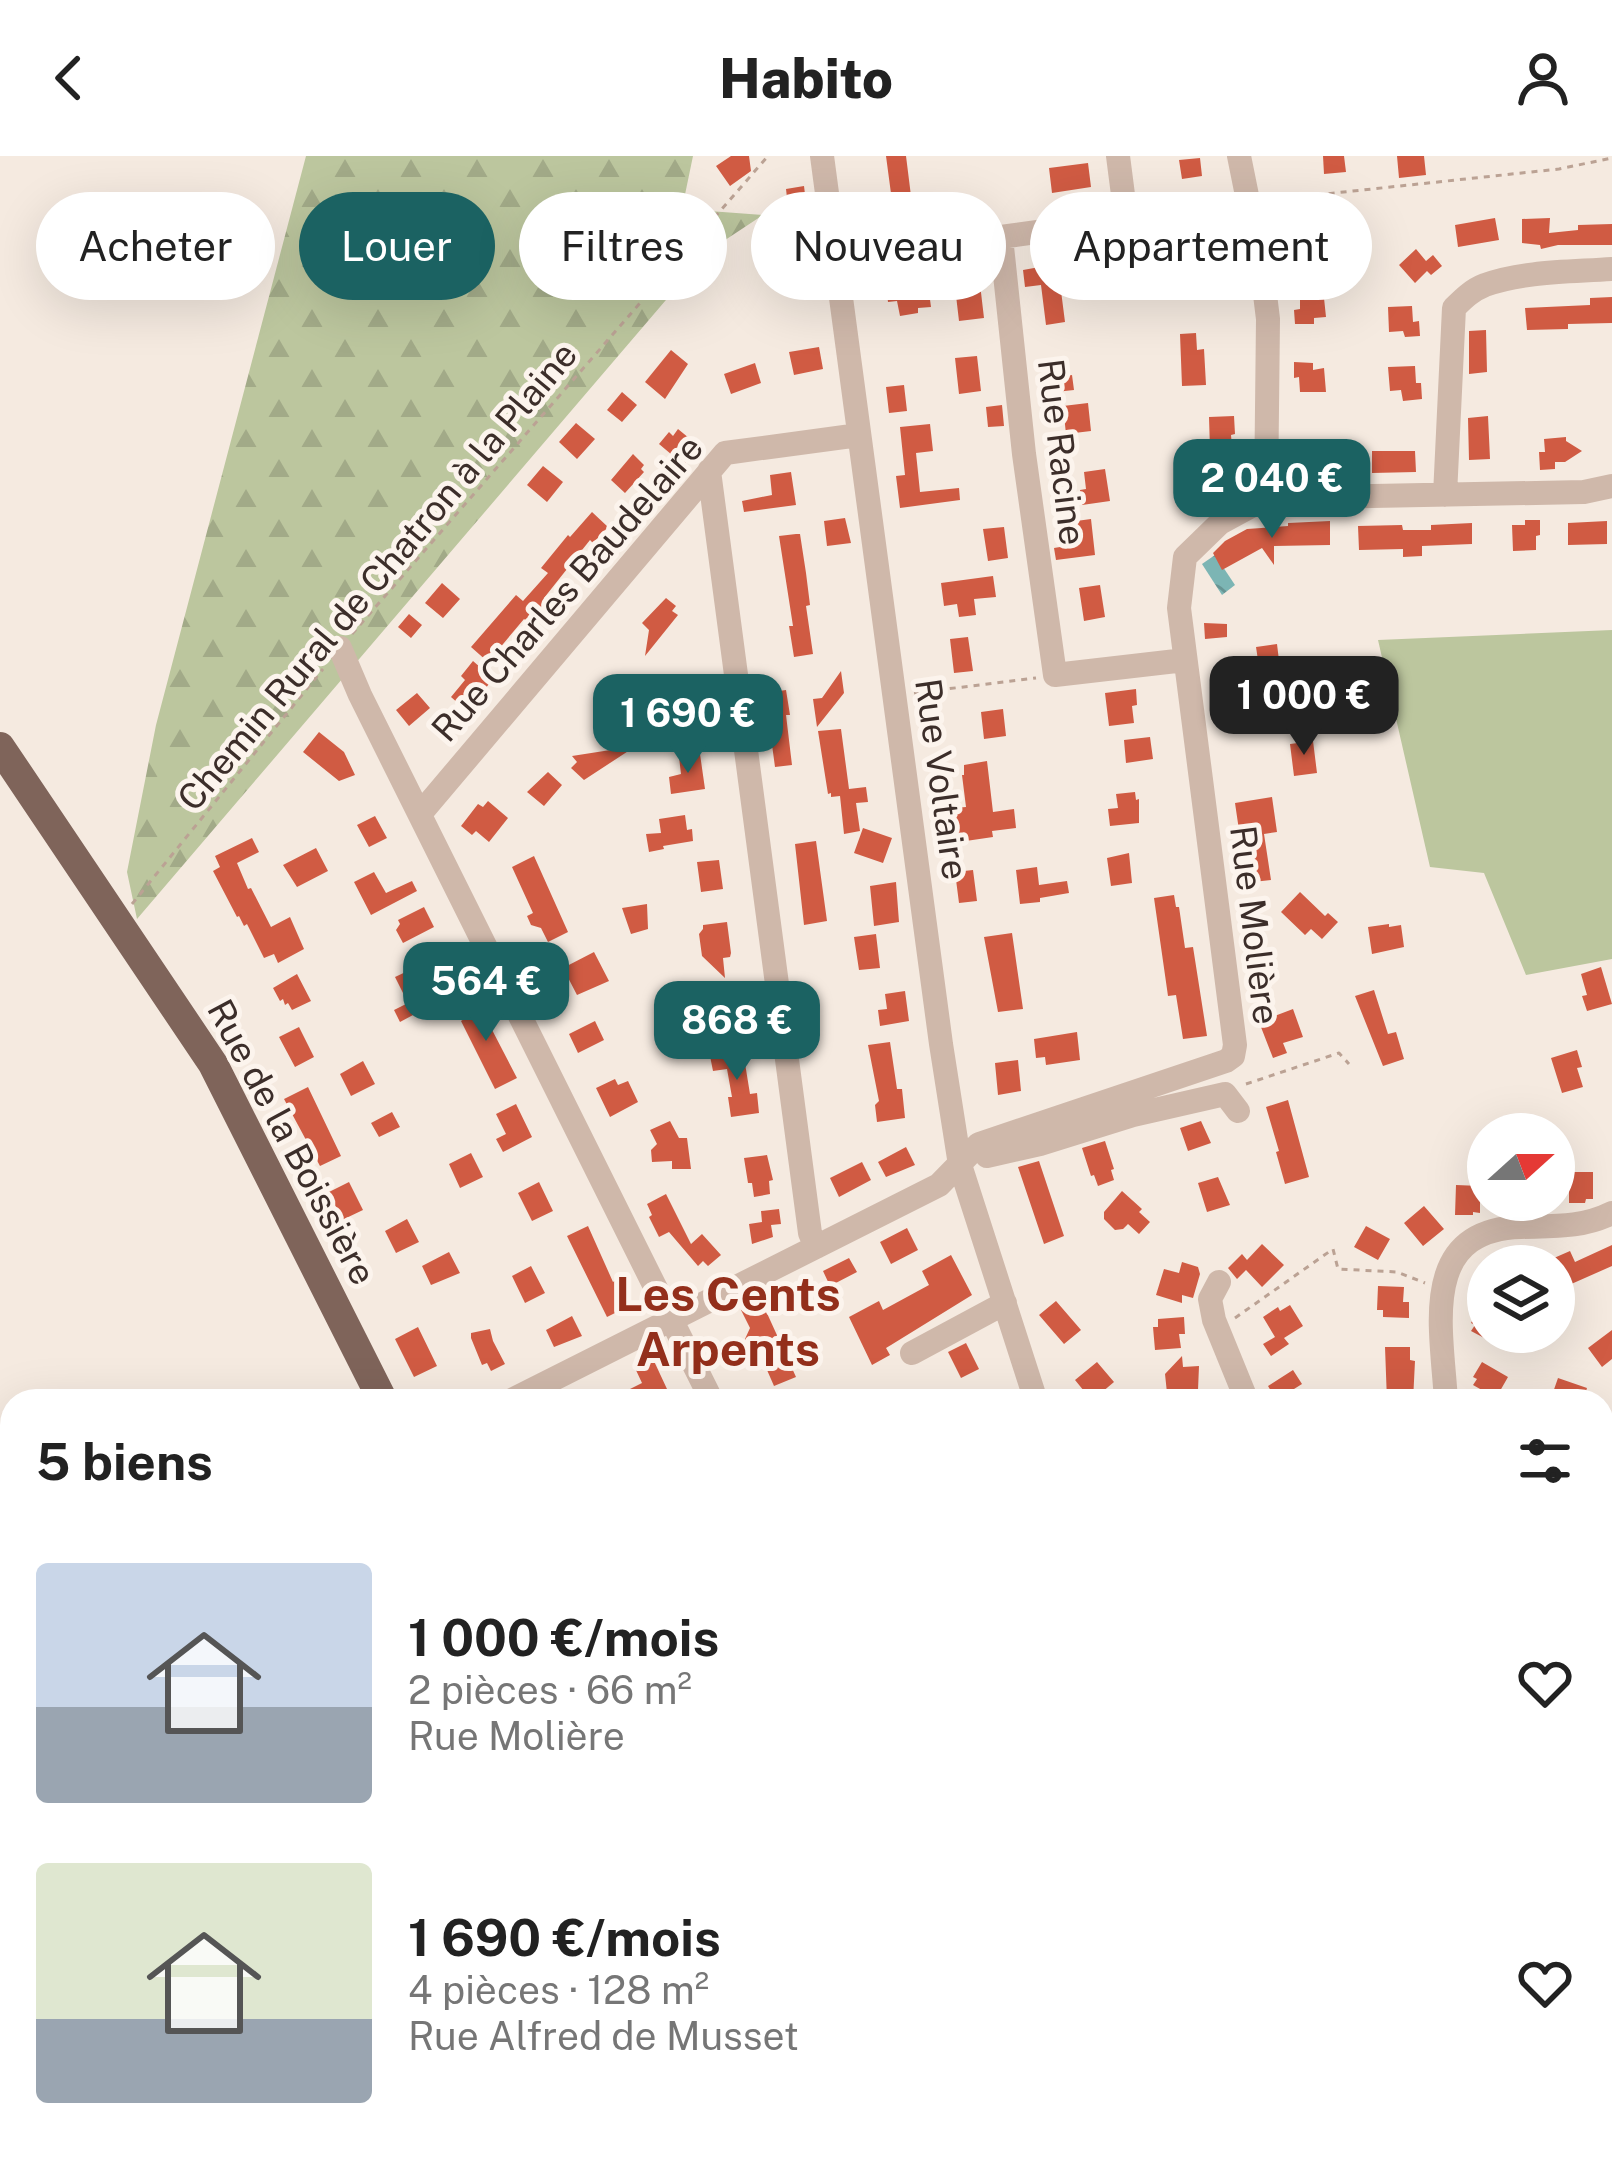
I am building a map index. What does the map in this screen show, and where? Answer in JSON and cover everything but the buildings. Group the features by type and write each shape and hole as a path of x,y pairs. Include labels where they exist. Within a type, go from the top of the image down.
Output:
{"main road":[{"name":"Rue de la Boissière","path":"0,747 213,1064 377,1389"}],"street":[{"name":"Rue Voltaire","path":"822,156 827,192"},
{"path":"1118,156 1123,192"},
{"path":"1239,156 1246,192"},
{"path":"1445,494 1454,308 1485,285 1612,269"},
{"name":"Rue Racine","path":"1006,284 1055,675"},
{"name":"Rue Voltaire","path":"842,300 960,1166 1032,1389"},
{"path":"1266,300 1266,498 1583,492 1612,486"},
{"name":"Rue Charles Baudelaire","path":"420,814 725,453 859,434"},
{"path":"709,471 810,1233 816,1247"},
{"name":"Rue Molière","path":"1023,1138 1233,1056 1179,608 1185,557 1220,524 1266,498"},
{"path":"340,648 706,1389"},
{"path":"1055,675 1185,660"},
{"path":"534,1389 939,1185 960,1166 1023,1138 1133,1115 1231,1103"},
{"path":"1445,1389 1441,1289 1448,1265 1465,1243 1490,1231 1578,1225 1612,1213"},
{"path":"1220,1282 1210,1299 1242,1389"},
{"path":"912,1353 1005,1304"}],"path":[{"name":"Chemin Rural de Chatron à la Plaine","path":"118,921 340,648 768,156"},
{"path":"1342,192 1559,169 1612,158"},
{"path":"895,696 1055,675"},
{"path":"1231,1103 1240,1085 1340,1053 1349,1064"},
{"path":"1219,1330 1333,1249 1338,1270 1397,1272 1441,1289"}],"green space":[{"path":"306,156 693,156 686,192 519,192 519,300 666,300 137,919 127,872 156,725 268,300 275,300 275,274"},
{"path":"727,212 751,214 751,223 727,239"},
{"path":"1612,630 1612,959 1526,975 1484,873 1430,867 1378,640"}],"water":[{"path":"1215,555 1235,585 1222,595 1202,564"}],"district":[{"name":"Les Cents Arpents","path":"728,1322"}]}
